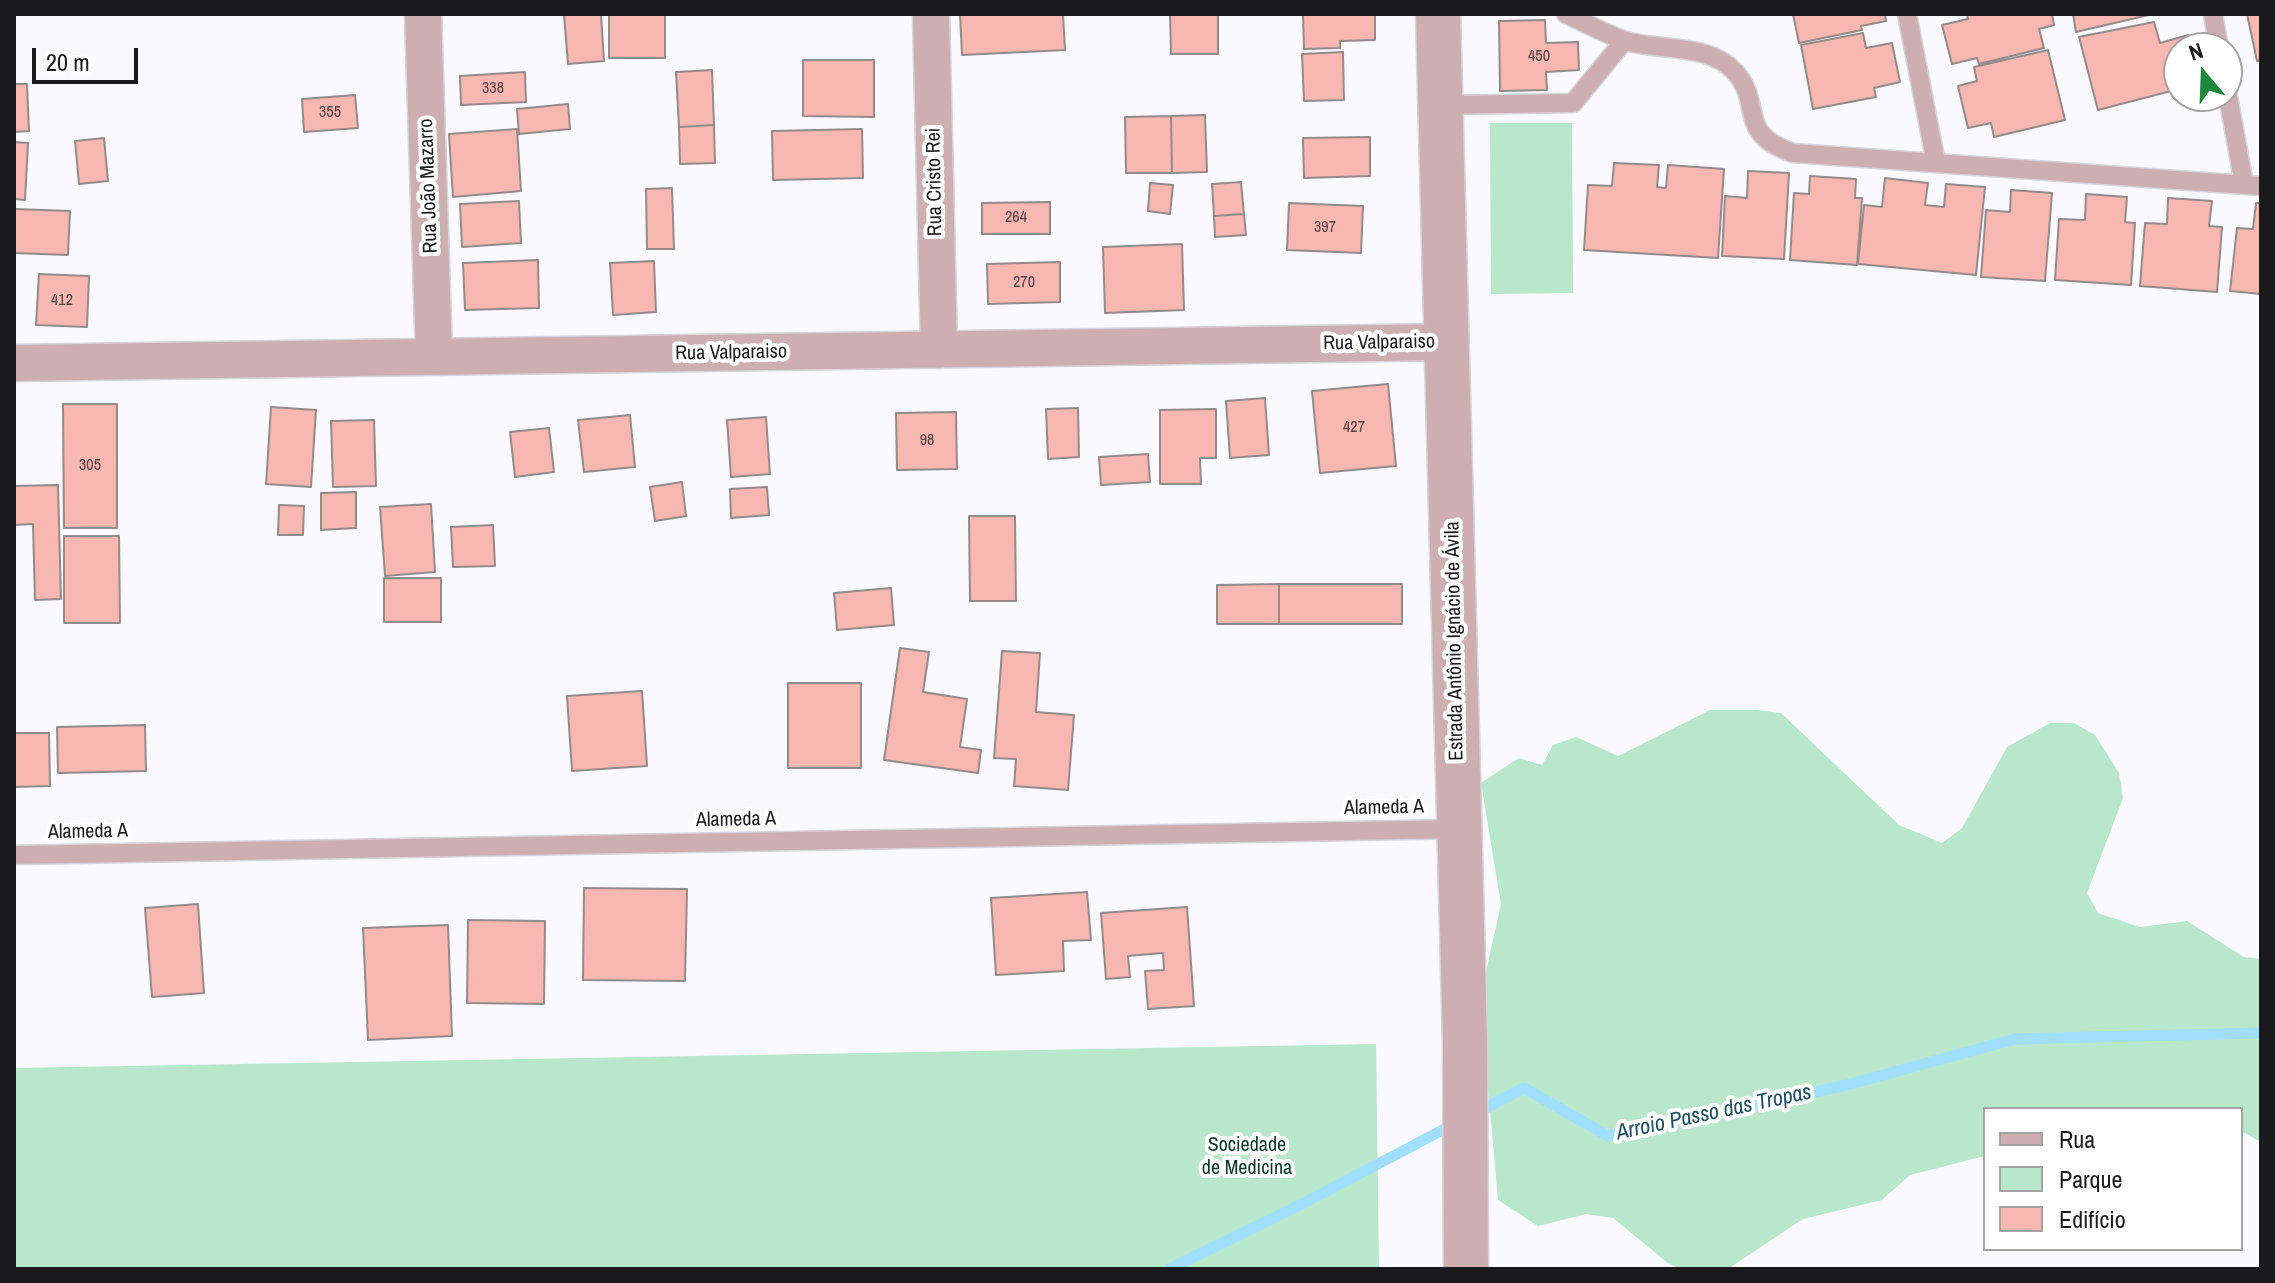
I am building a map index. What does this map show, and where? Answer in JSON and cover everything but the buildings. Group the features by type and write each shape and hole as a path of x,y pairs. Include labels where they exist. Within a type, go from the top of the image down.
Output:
{"street":[{"name":"Rua João Mazarro","path":"423,14 434,357"},
{"name":"Rua Cristo Rei","path":"931,14 939,350"},
{"name":"Estrada Antônio Ignácio de Ávila","path":"1438,14 1465,1041 1466,1269"},
{"name":"Rua Valparaiso","path":"14,363 1448,342"}],"lane":[{"path":"1566,14 1624,41 1712,56 1735,72 1743,85 1757,130 1772,146 1793,153 2252,185 2233,112"},
{"path":"1907,14 1936,163"},
{"path":"1441,105 1573,103 1624,41"},
{"name":"Alameda A","path":"14,855 1460,829"}],"green space":[{"path":"1490,123 1572,123 1573,293 1491,294"},
{"path":"1710,710 1781,713 1899,825 1942,843 1962,828 2007,747 2050,723 2074,723 2095,735 2119,773 2123,798 2087,893 2098,913 2140,927 2187,921 2244,957 2261,959 2261,1142 2243,1132 2243,1107 1983,1107 1983,1157 1910,1175 1882,1200 1803,1219 1728,1269 1681,1269 1668,1263 1613,1218 1586,1214 1538,1226 1498,1200 1480,999 1501,904 1481,783 1519,758 1542,765 1553,745 1576,737 1618,756"},
{"name":"Sociedade de Medicina","path":"1376,1044 1379,1269 14,1269 14,1068"}],"waterway":[{"name":"Arroio Passo das Tropas","path":"1476,1113 1524,1088 1608,1136 1843,1086 2015,1039 2261,1033"},
{"name":"Arroio Passo das Tropas","path":"1169,1269 1454,1124"}]}
